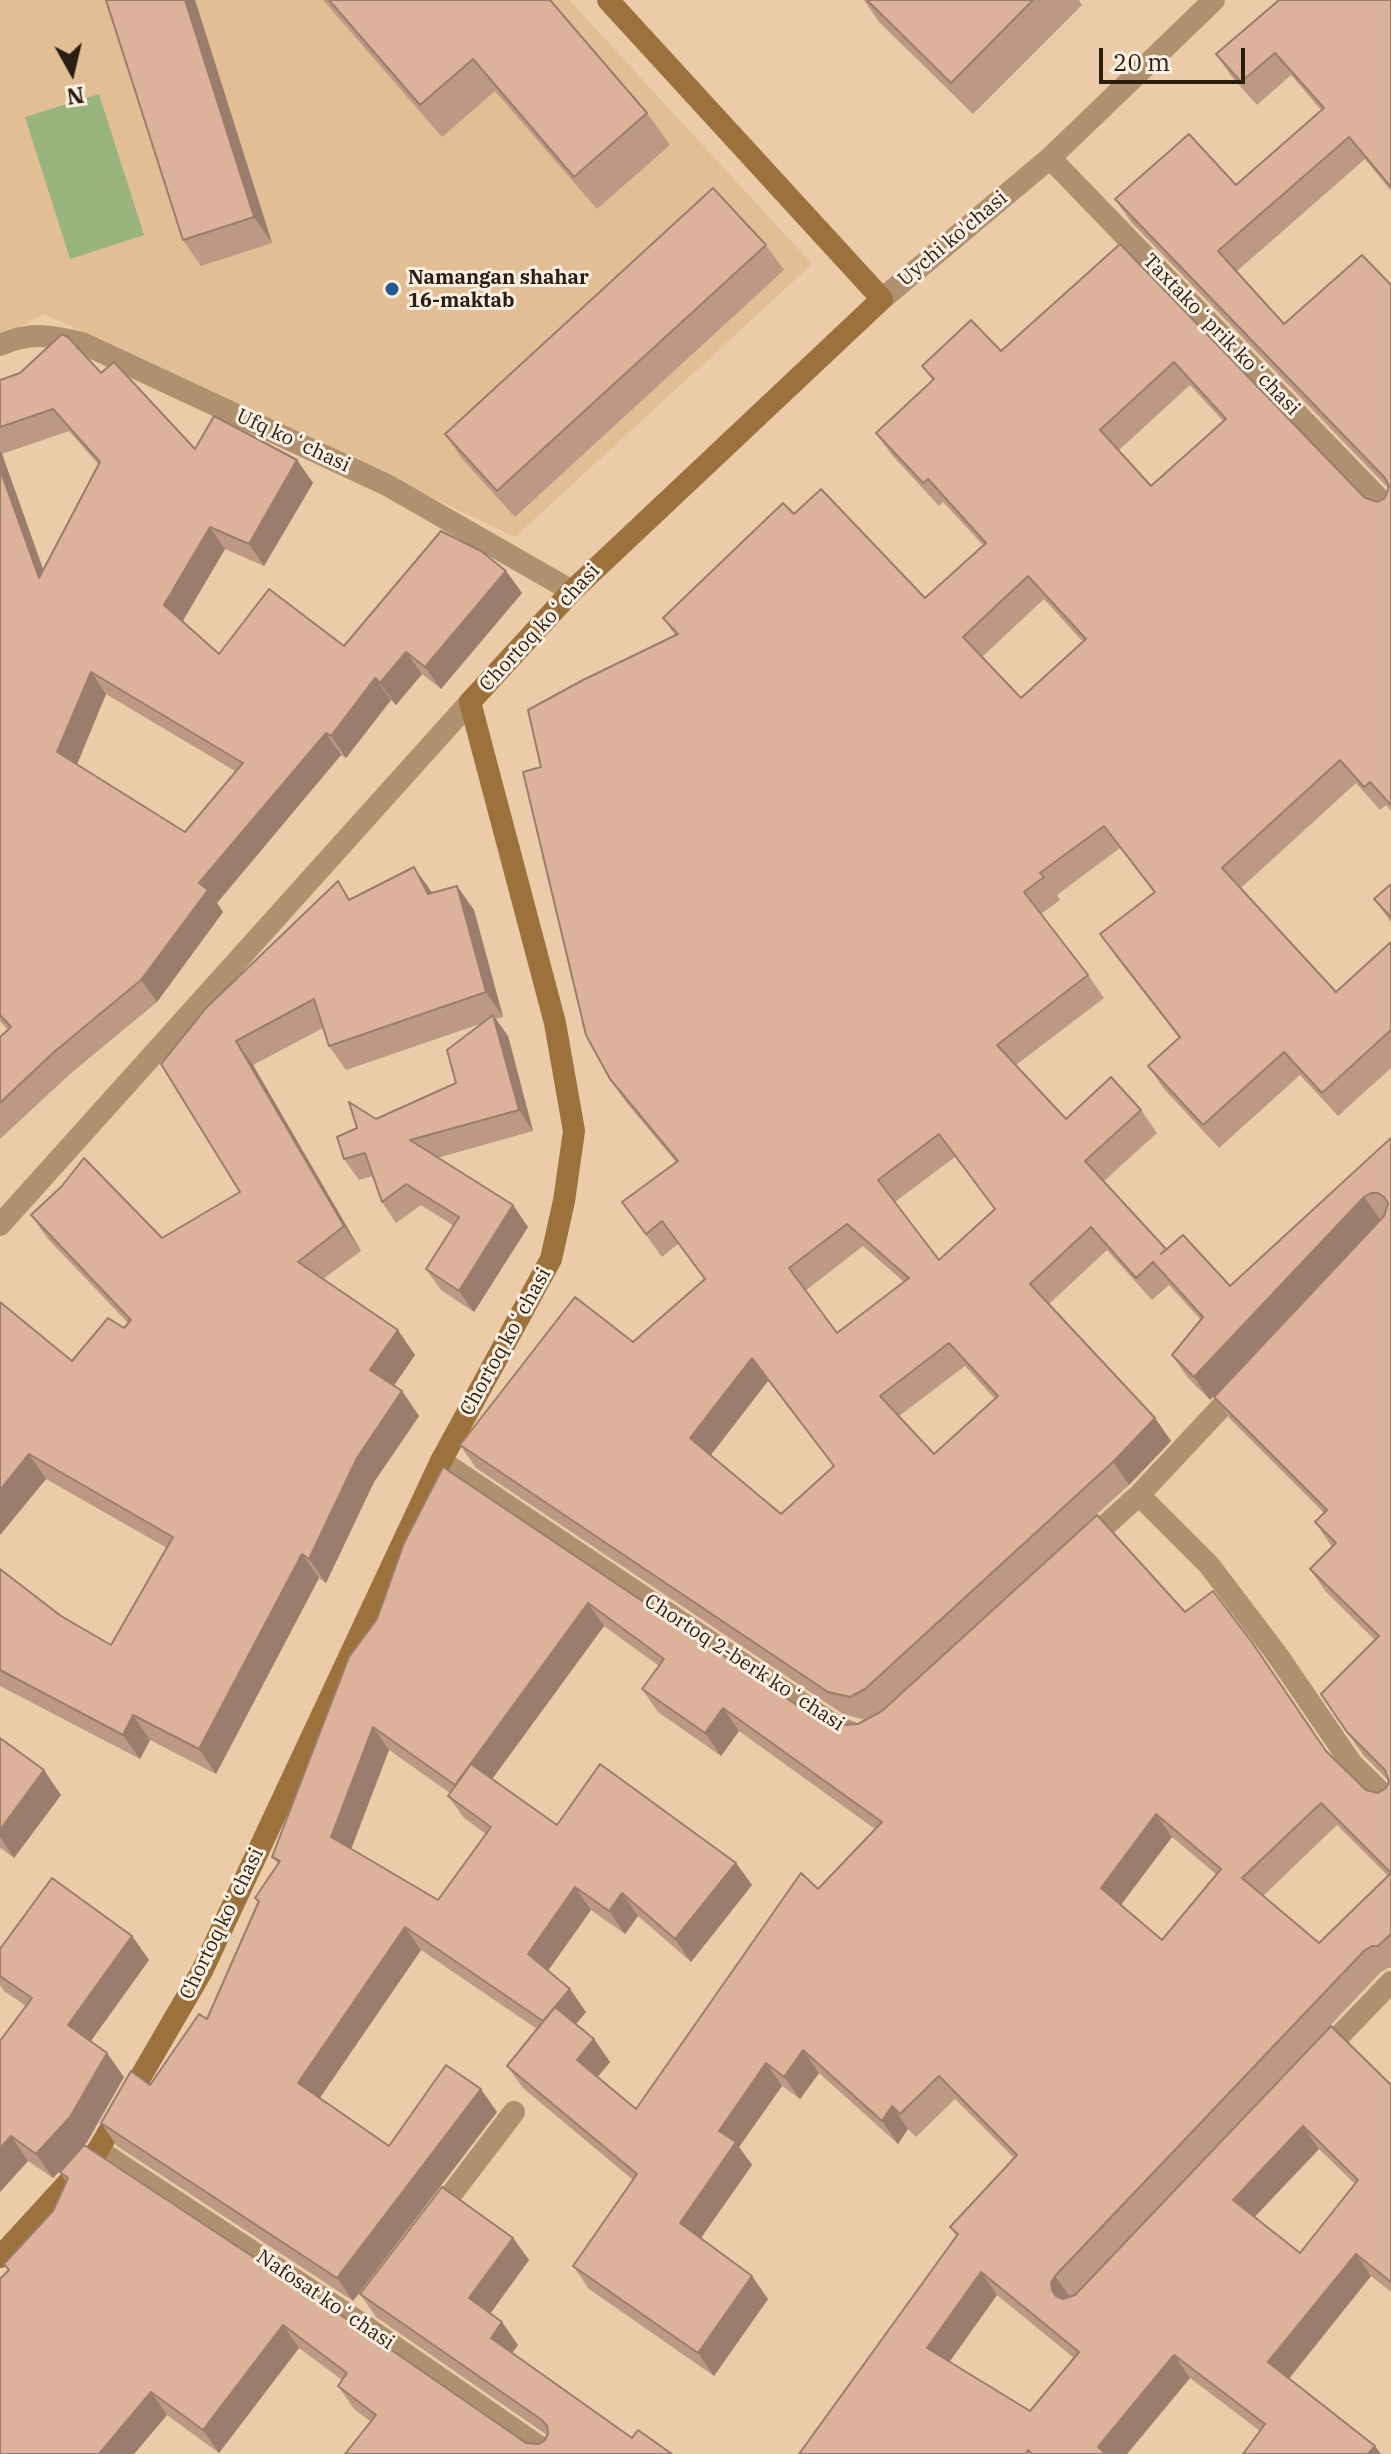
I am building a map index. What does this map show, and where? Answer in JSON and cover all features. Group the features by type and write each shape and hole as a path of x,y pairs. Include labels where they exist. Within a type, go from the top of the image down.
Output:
{"main road":[{"name":"Uychi ko'chasi","path":"608,0 882,299"},
{"name":"Chortoq koʻchasi","path":"0,2257 98,2150 202,1971 441,1461 551,1259 564,1201 574,1131 555,1023 470,702 572,591 882,299"}],"street":[{"name":"Uychi ko'chasi","path":"882,299 1050,158 1214,0"},
{"name":"Taxtakoʻprik koʻchasi","path":"1050,158 1391,511"},
{"name":"Ufq koʻchasi","path":"0,345 20,336 46,336 82,343 387,485 572,591"},
{"path":"2,1218 470,702"},
{"path":"1071,1557 1139,1495 1259,1368"},
{"name":"Chortoq 2-berk koʻchasi","path":"441,1461 837,1727 855,1734 871,1735"},
{"path":"1139,1495 1209,1565 1278,1656 1352,1764 1391,1802"},
{"path":"1305,2072 1391,1982"},
{"path":"421,2234 514,2112"},
{"name":"Nafosat koʻchasi","path":"98,2150 361,2314 550,2454"}],"shaded area":[{"name":"Namangan shahar 16-maktab","path":"0,0 569,0 812,264 515,537 45,314 0,337"}],"green space":[{"path":"99,94 144,235 70,259 25,117"}],"building":[{"path":"106,0 185,0 254,217 183,240"},
{"path":"329,0 550,0 647,113 574,177 473,59 420,105"},
{"path":"867,0 1033,0 951,83"},
{"path":"1279,0 1391,0 1391,187 1349,137 1218,251 1284,324 1362,255 1391,285 1391,805 1370,782 1364,787 1340,760 1222,868 1336,992 1391,942 1391,1030 1322,1093 1284,1052 1203,1125 1148,1066 1180,1037 1100,934 1155,892 1104,826 1040,873 1044,877 1024,892 1088,975 997,1045 1066,1119 1111,1077 1141,1110 1085,1161 1166,1249 1161,1254 1183,1235 1230,1286 1391,1138 1391,1873 1391,1934 1378,1946 1365,1950 1051,2283 1056,2296 1063,2299 1075,2295 1331,2026 1391,2085 1391,2282 1356,2254 1268,2362 1375,2446 1368,2454 1243,2454 1265,2424 1174,2355 1098,2447 1106,2454 1032,2454 1028,2450 1026,2454 799,2454 958,2234 950,2227 1017,2155 939,2076 900,2114 892,2106 882,2121 803,2050 784,2077 766,2063 719,2131 736,2142 680,2223 752,2276 698,2353 573,2266 637,2174 507,2066 555,2007 594,2039 577,2060 636,2109 801,1873 818,1889 882,1822 723,1708 705,1733 642,1689 664,1659 588,1603 455,1785 373,1727 331,1837 438,1900 491,1827 448,1796 471,1764 557,1825 600,1764 736,1863 675,1939 622,1893 609,1911 575,1887 528,1954 570,1989 543,2021 405,1927 298,2083 389,2146 446,2065 481,2089 337,2278 101,2123 131,2071 150,2085 199,2014 207,2019 259,1901 255,1898 280,1861 272,1857 349,1657 377,1619 404,1543 443,1467 813,1716 842,1725 858,1724 882,1711 1097,1515 1185,1612 1213,1591 1326,1751 1366,1790 1378,1793 1386,1788 1389,1782 1385,1770 1347,1732 1321,1694 1379,1636 1310,1569 1336,1543 1315,1522 1327,1510 1214,1397 1384,1216 1388,1203 1378,1193 1364,1197 1194,1377 1172,1355 1203,1317 1153,1262 1136,1278 1091,1227 1030,1284 1155,1418 1113,1462 865,1689 850,1697 828,1692 460,1445 575,1297 633,1342 705,1279 662,1221 646,1234 622,1202 678,1161 610,1079 586,1035 523,772 541,767 528,710 678,634 663,618 783,503 794,514 821,489 925,598 986,543 928,479 923,483 876,433 934,379 922,366 971,320 1001,351 1120,244 1365,498 1378,502 1385,498 1389,486 1385,478 1115,199 1189,134 1236,185 1324,108 1275,53 1241,82 1216,54","holes":["1174,362 1226,419 1151,486 1100,430","1028,576 1086,639 1021,698 963,637","939,1134 995,1209 939,1260 878,1180","847,1224 909,1278 837,1333 789,1268","949,1343 998,1396 934,1454 880,1396","752,1358 834,1466 781,1514 690,1438","1321,1803 1391,1873 1319,1943 1242,1878","1156,1814 1221,1869 1162,1940 1101,1888","1303,2126 1358,2180 1300,2253 1233,2200","981,2272 1079,2352 1030,2411 927,2348"]},
{"path":"713,188 766,245 497,491 445,434"},
{"path":"62,334 101,373 114,362 195,449 214,416 297,460 249,544 210,527 164,605 219,654 269,589 344,646 441,531 481,551 506,571 425,667 406,652 380,683 375,678 331,736 326,733 199,883 208,890 141,980 54,1052 0,1103 0,1037 11,1027 0,1015 0,469 39,578 100,462 53,409 0,427 0,380 20,373","holes":["91,672 243,763 185,832 57,752"]},
{"path":"414,867 428,894 457,886 486,992 329,1046 314,999 236,1041 344,1226 298,1262 398,1330 370,1370 402,1391 357,1458 309,1559 302,1554 199,1749 133,1715 123,1735 0,1670 0,1569 61,1616 111,1645 173,1537 29,1454 0,1490 0,1302 72,1361 108,1318 124,1328 131,1320 31,1215 62,1186 84,1158 162,1238 240,1192 161,1064 206,1008 338,881 349,900"},
{"path":"1391,884 1391,917 1374,899"},
{"path":"493,1015 519,1110 410,1140 513,1205 459,1291 426,1269 459,1217 406,1184 382,1202 365,1153 344,1159 337,1137 357,1128 349,1102 376,1119 456,1083 447,1050"},
{"path":"0,1738 44,1770 0,1830"},
{"path":"52,1878 132,1936 68,2025 107,2053 70,2117 36,2154 11,2136 0,2148 0,2041 32,1998 0,1976 0,1949"},
{"path":"84,2145 332,2309 526,2443 539,2444 548,2433 542,2420 360,2294 442,2187 513,2238 469,2298 502,2322 491,2338 632,2438 638,2430 672,2454 345,2454 376,2415 338,2386 347,2373 283,2325 203,2430 151,2392 99,2454 0,2454 0,2279 9,2270 4,2264 53,2211 68,2178 60,2172"}],"place":[{"name":"Namangan shahar 16-maktab","path":"392,289"}]}
